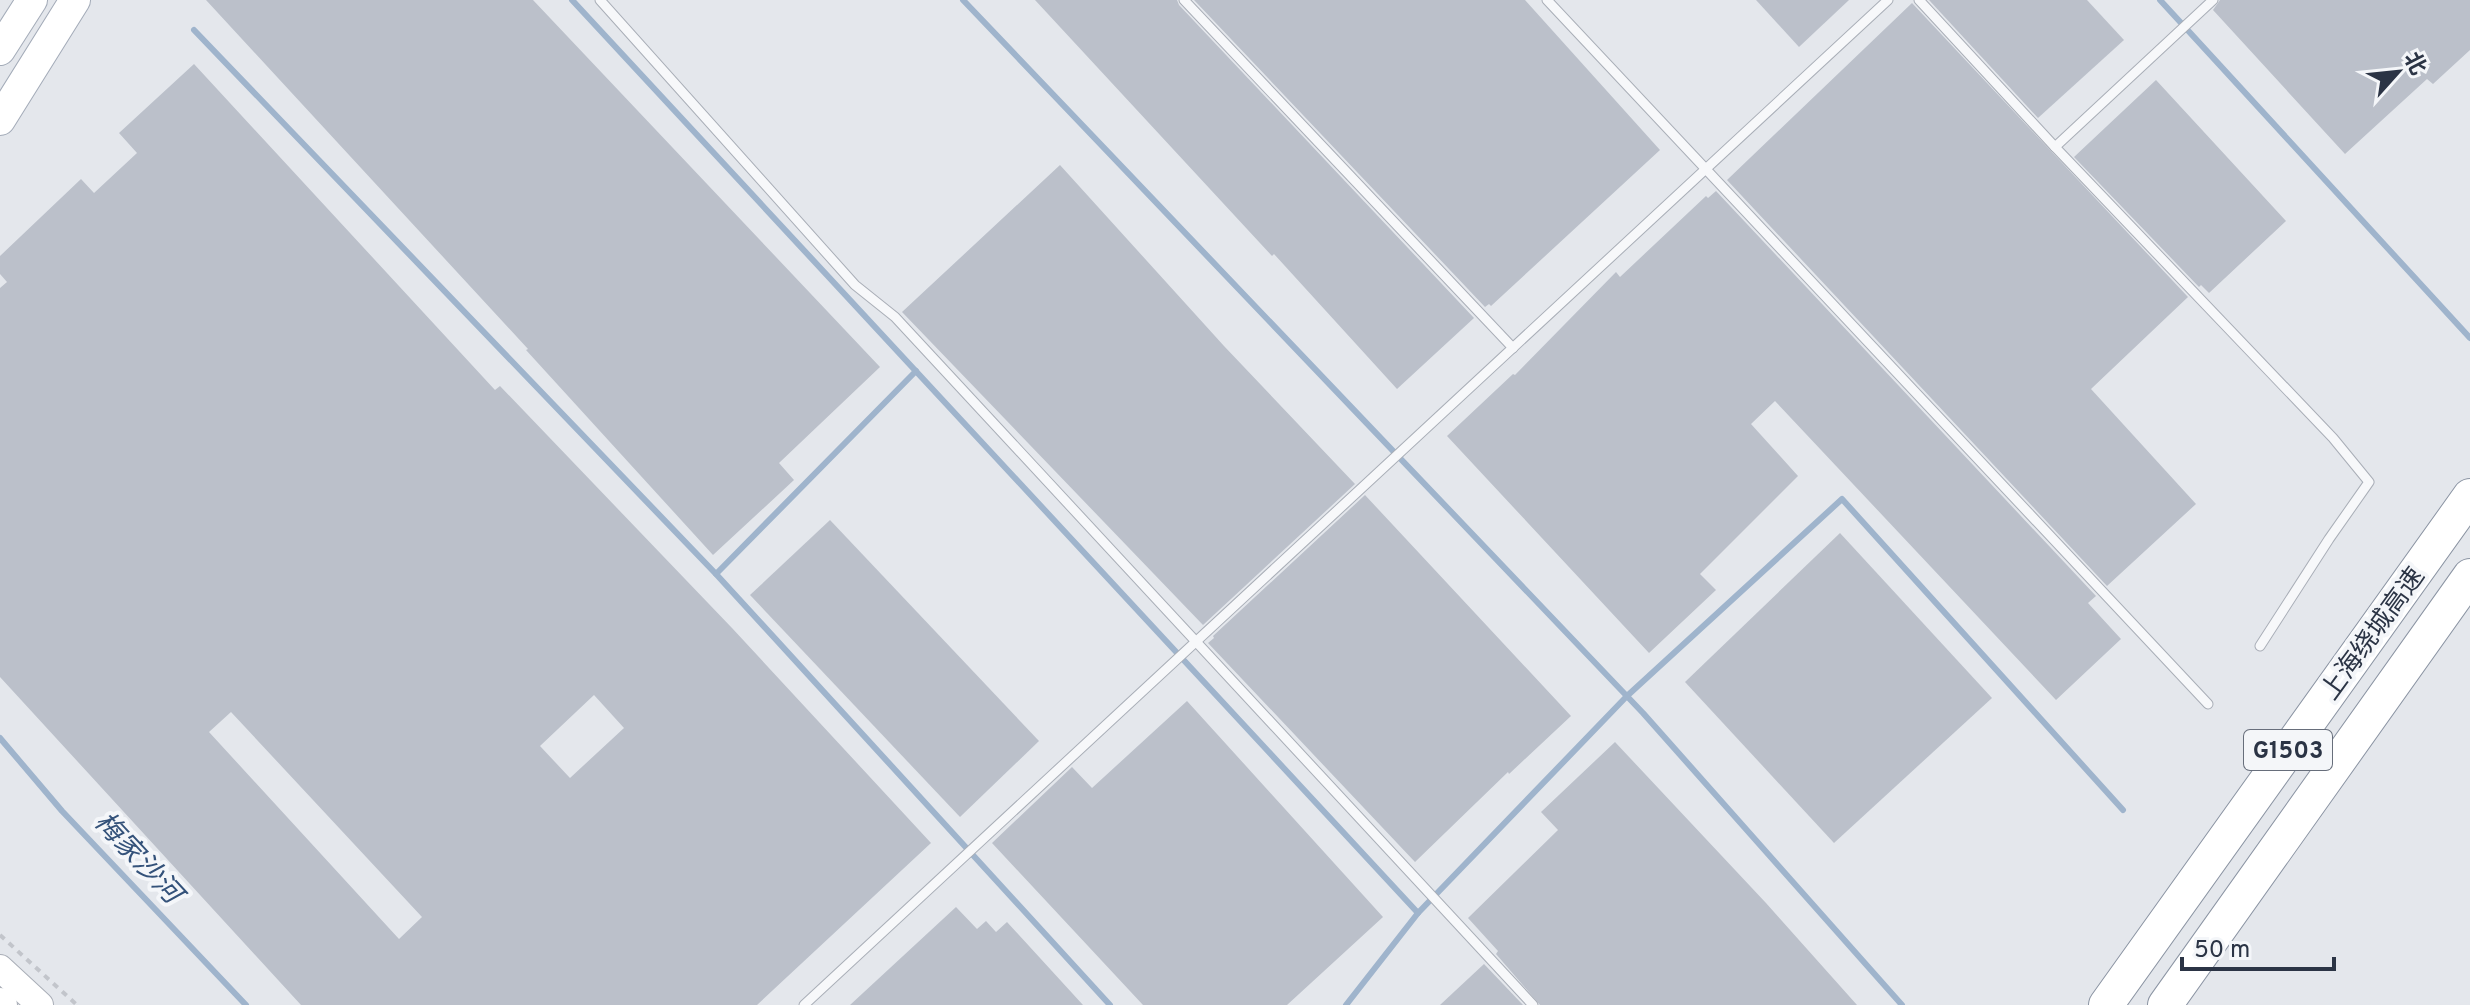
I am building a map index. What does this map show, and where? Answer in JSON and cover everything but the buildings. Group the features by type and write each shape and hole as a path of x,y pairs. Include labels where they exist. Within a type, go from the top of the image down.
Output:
{"highway":[{"name":"上海绕城高速","path":"2106,1005 2470,496"},
{"name":"上海绕城高速","path":"2165,1005 2470,576"}],"main road":[{"path":"0,50 32,0"},
{"path":"0,120 75,0"},
{"path":"0,968 40,1005"}],"lane":[{"path":"600,0 855,285 895,317 1533,1005"},
{"path":"1184,0 1513,348"},
{"path":"1547,0 2208,704"},
{"path":"804,1005 1888,0"},
{"path":"1919,0 2333,438 2369,482 2260,646"},
{"path":"2055,147 2213,0"}],"path":[{"path":"0,935 77,1005"}],"waterway":[{"path":"572,0 1418,913"},
{"path":"963,0 1643,713 1902,1005"},
{"path":"2160,0 2470,338"},
{"path":"194,30 716,574"},
{"path":"916,371 716,574 1110,1005"},
{"path":"1346,1005 1418,913 1627,696 1842,499 2123,810"},
{"name":"梅家沙河","path":"0,738 62,811 246,1005"}]}
